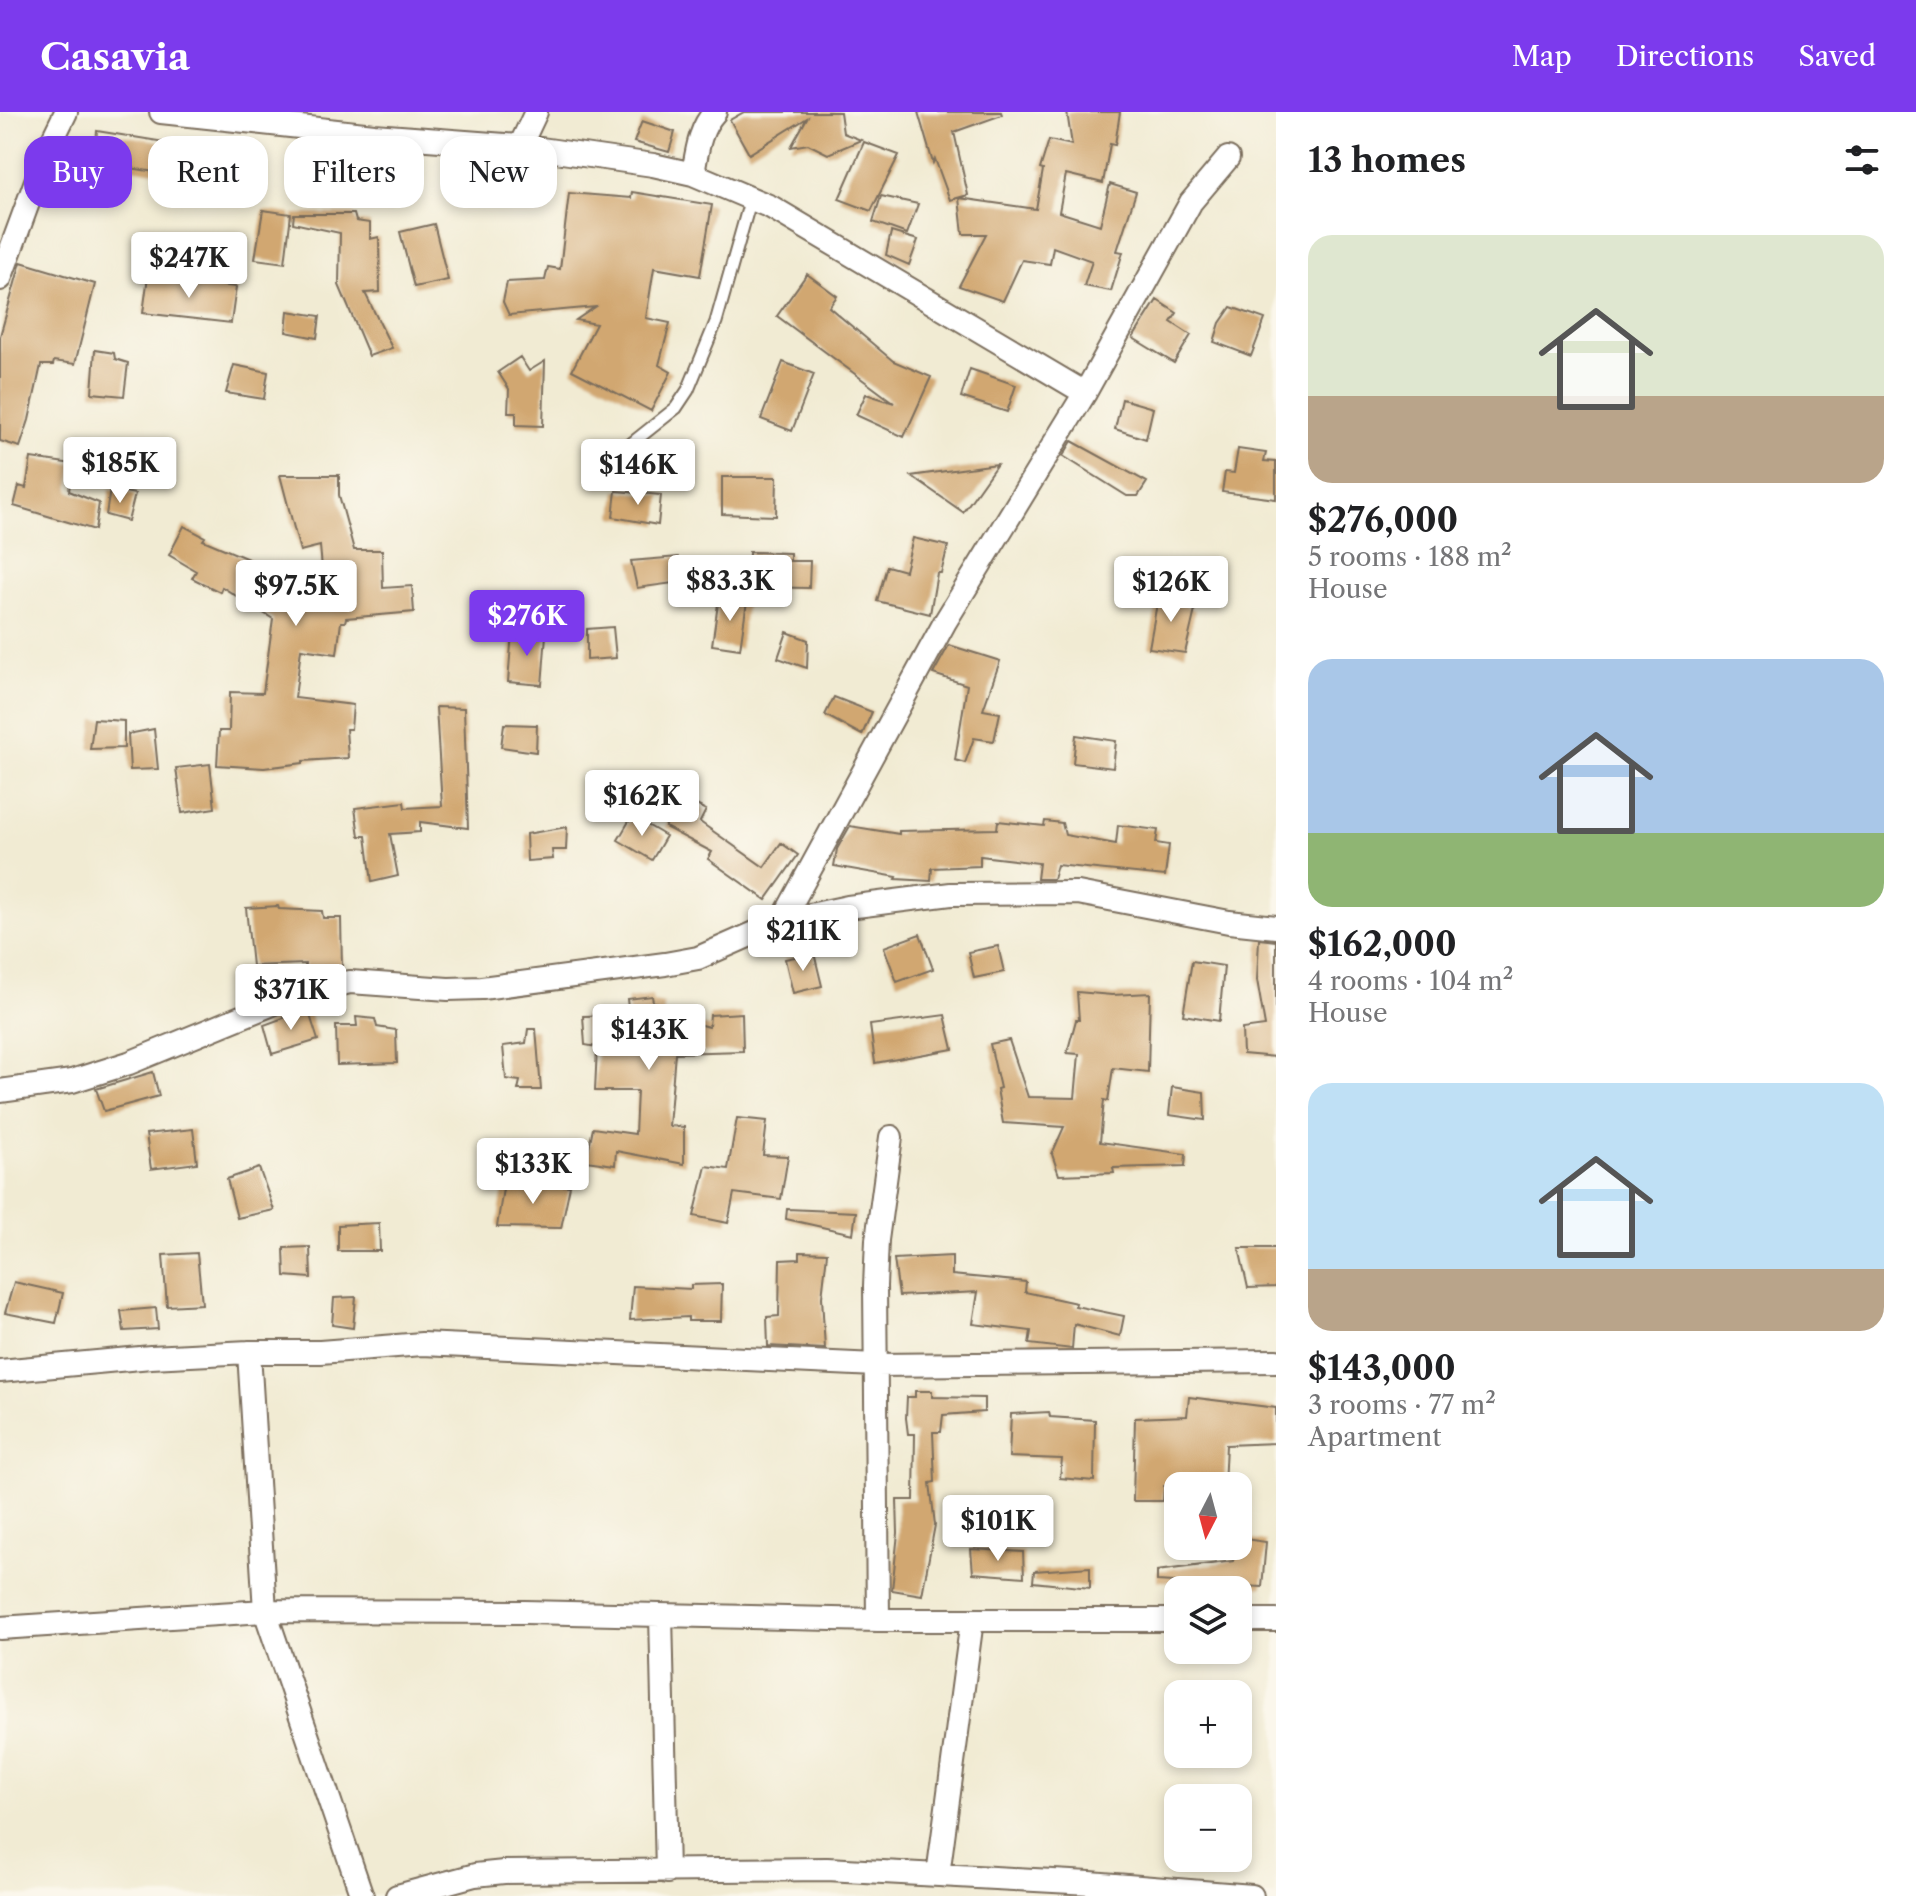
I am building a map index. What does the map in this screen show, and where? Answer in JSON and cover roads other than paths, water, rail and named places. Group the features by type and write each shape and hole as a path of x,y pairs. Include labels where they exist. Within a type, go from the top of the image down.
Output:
{"street":[{"path":"0,279 47,151 66,112"},
{"path":"161,112 440,140"},
{"path":"525,136 536,112"},
{"path":"693,174 701,134 715,112"},
{"path":"557,151 693,174 751,198 1085,393"},
{"path":"782,921 945,622 1085,393 1191,202 1228,158"},
{"path":"0,1091 72,1081 129,1063 297,994 324,986 350,982 448,989 482,988 665,964 698,958 782,921 848,907 951,894 1078,893 1202,917 1276,927"},
{"path":"878,1620 877,1240 891,1137"},
{"path":"0,1371 151,1357 320,1352 422,1344 876,1365 1276,1361"},
{"path":"249,1352 265,1611 362,1896"},
{"path":"0,1628 265,1611 878,1620 1164,1620"},
{"path":"661,1615 667,1872"},
{"path":"938,1875 972,1620"},
{"path":"1252,1620 1276,1620"},
{"path":"397,1896 475,1875 504,1872 827,1869 1090,1883 1252,1896"}],"lane":[{"path":"607,463 676,408 688,390 716,322 751,198"}]}
